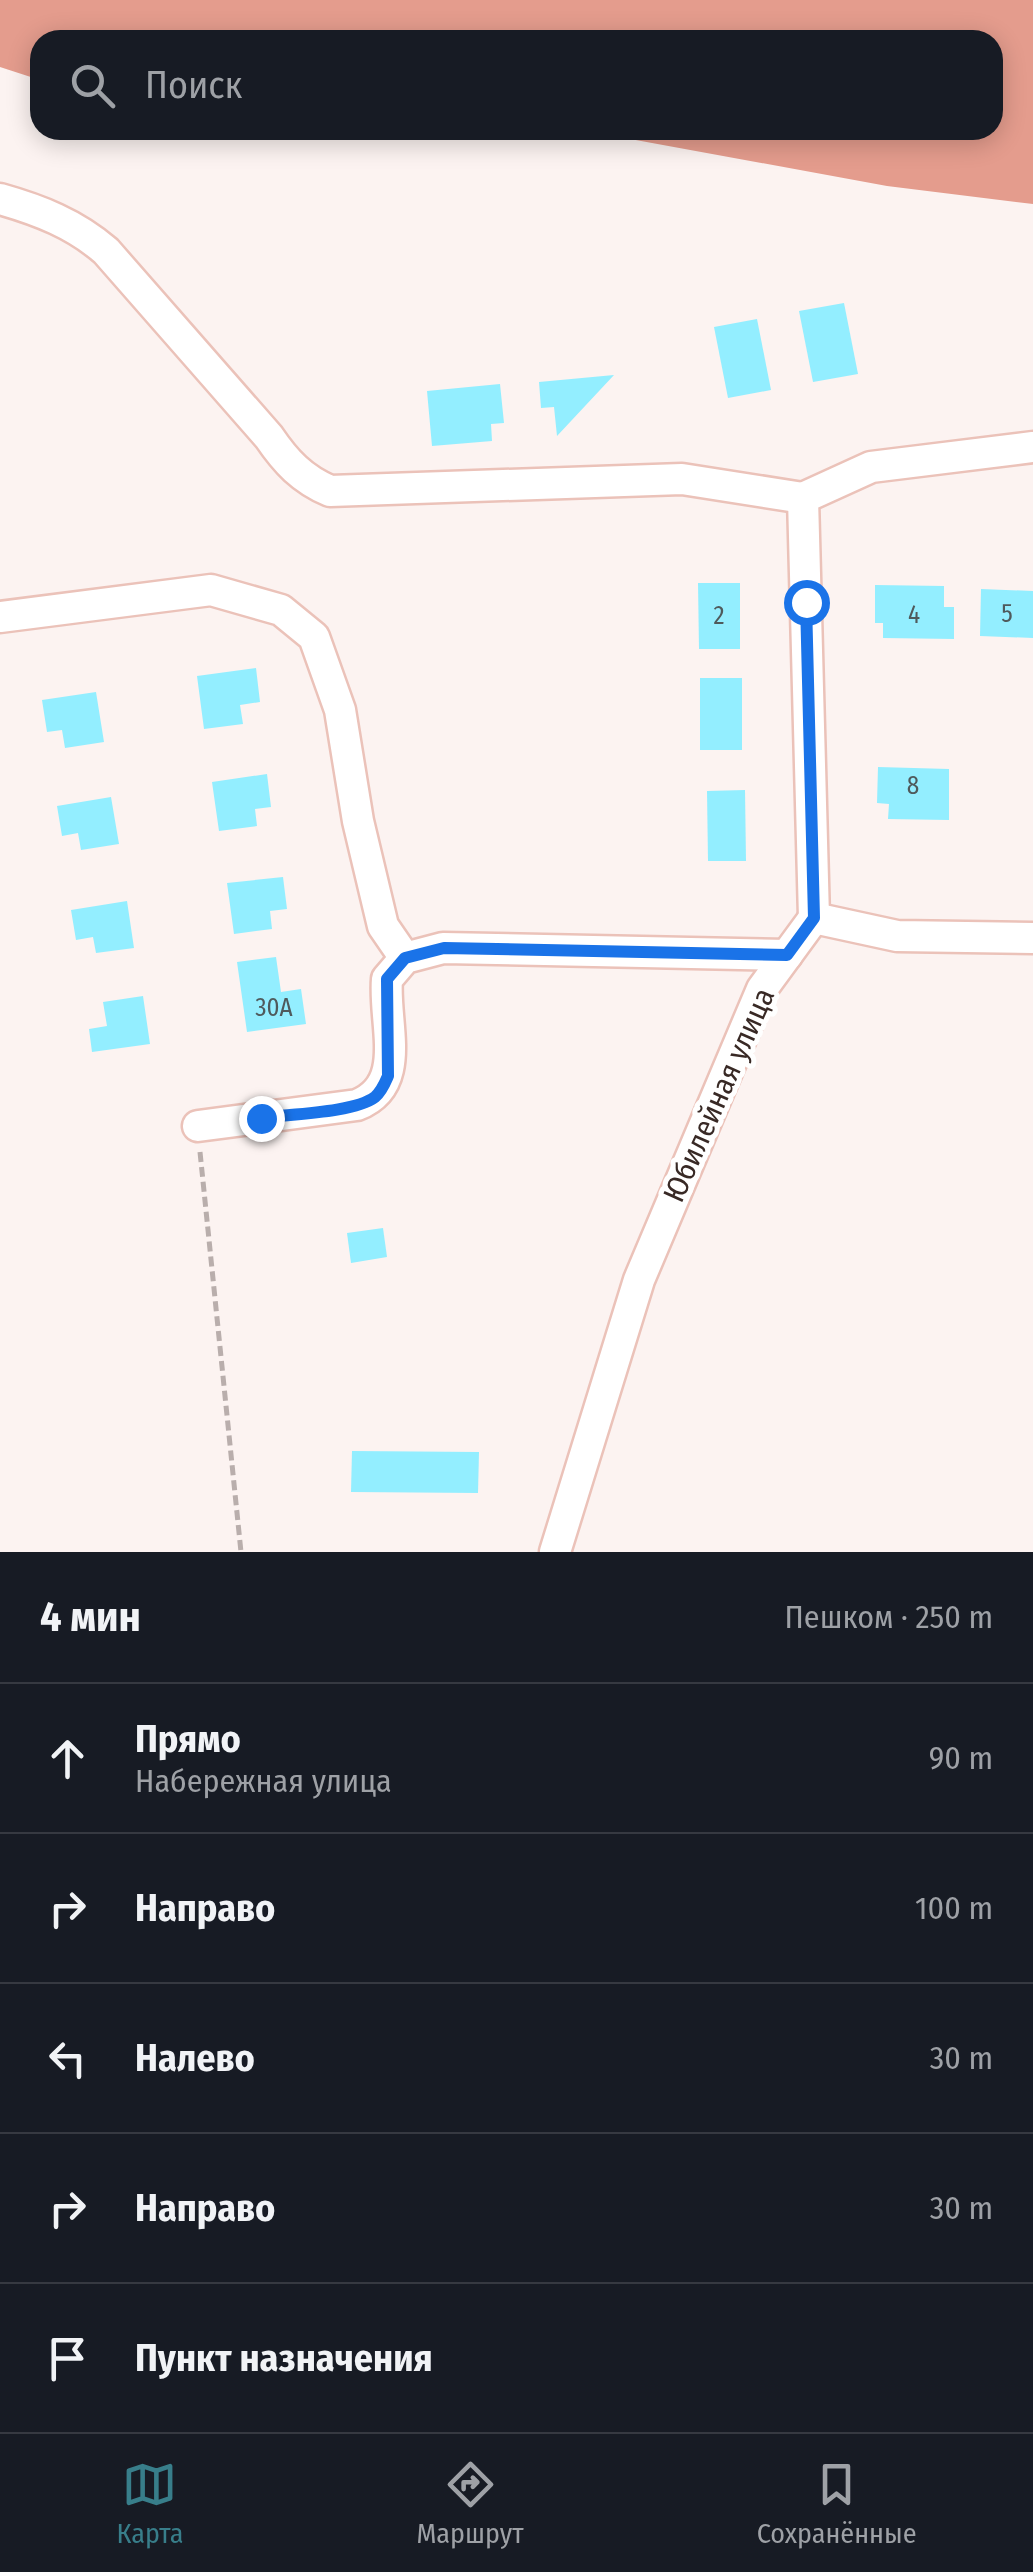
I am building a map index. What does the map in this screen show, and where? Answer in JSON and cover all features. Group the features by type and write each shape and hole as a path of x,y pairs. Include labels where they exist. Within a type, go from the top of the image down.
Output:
{"street":[{"path":"0,199 52,217 96,243 269,437 287,463 330,492 682,479 803,498 870,467 1033,447"},
{"path":"803,498 814,918 897,936 1033,938"},
{"path":"0,617 211,590 281,610 314,637 340,710 358,821 383,926 405,958"},
{"name":"Юбилейная улица","path":"555,1552 654,1243 762,989 814,918"},
{"path":"198,1126 357,1105 373,1099 388,1076 387,979 405,958 444,948 476,947 787,955"}],"path":[{"path":"198,1126 241,1552"}],"shaded area":[{"path":"0,0 1033,0 1033,204 887,186 636,140 1003,140 1003,30 30,30 30,77 0,67"}],"building":[{"path":"844,303 858,374 813,382 799,311"},
{"path":"757,319 771,390 728,398 714,327"},
{"path":"614,375 557,436 554,407 541,408 539,382"},
{"path":"500,384 504,423 491,424 492,441 432,446 427,391"},
{"path":"698,583 740,583 740,649 699,649"},
{"path":"875,585 944,586 944,607 954,607 954,639 883,638 883,623 875,623"},
{"path":"981,589 1033,591 1033,638 980,636"},
{"path":"256,668 260,702 240,705 243,724 204,729 197,676"},
{"path":"700,678 742,678 742,750 700,750"},
{"path":"96,692 104,742 65,748 62,730 47,732 42,700"},
{"path":"878,767 949,769 949,820 888,819 889,804 877,803"},
{"path":"267,774 271,807 255,809 257,826 219,831 212,782"},
{"path":"745,790 746,861 708,861 707,791"},
{"path":"111,797 119,844 81,850 78,833 62,836 57,806"},
{"path":"283,877 287,909 270,911 272,929 234,934 227,883"},
{"path":"127,901 134,948 96,953 93,937 76,940 71,910"},
{"path":"276,957 281,992 301,989 306,1024 247,1032 237,962"},
{"path":"143,996 150,1044 92,1052 89,1029 107,1026 103,1002"},
{"path":"383,1228 387,1257 351,1263 347,1233"},
{"path":"352,1451 479,1452 478,1493 351,1492"}],"route":[{"path":"261,1118 357,1105 373,1099 388,1076 390,1062 387,979 405,958 422,952 476,947 787,955 814,918 806,602"}]}
